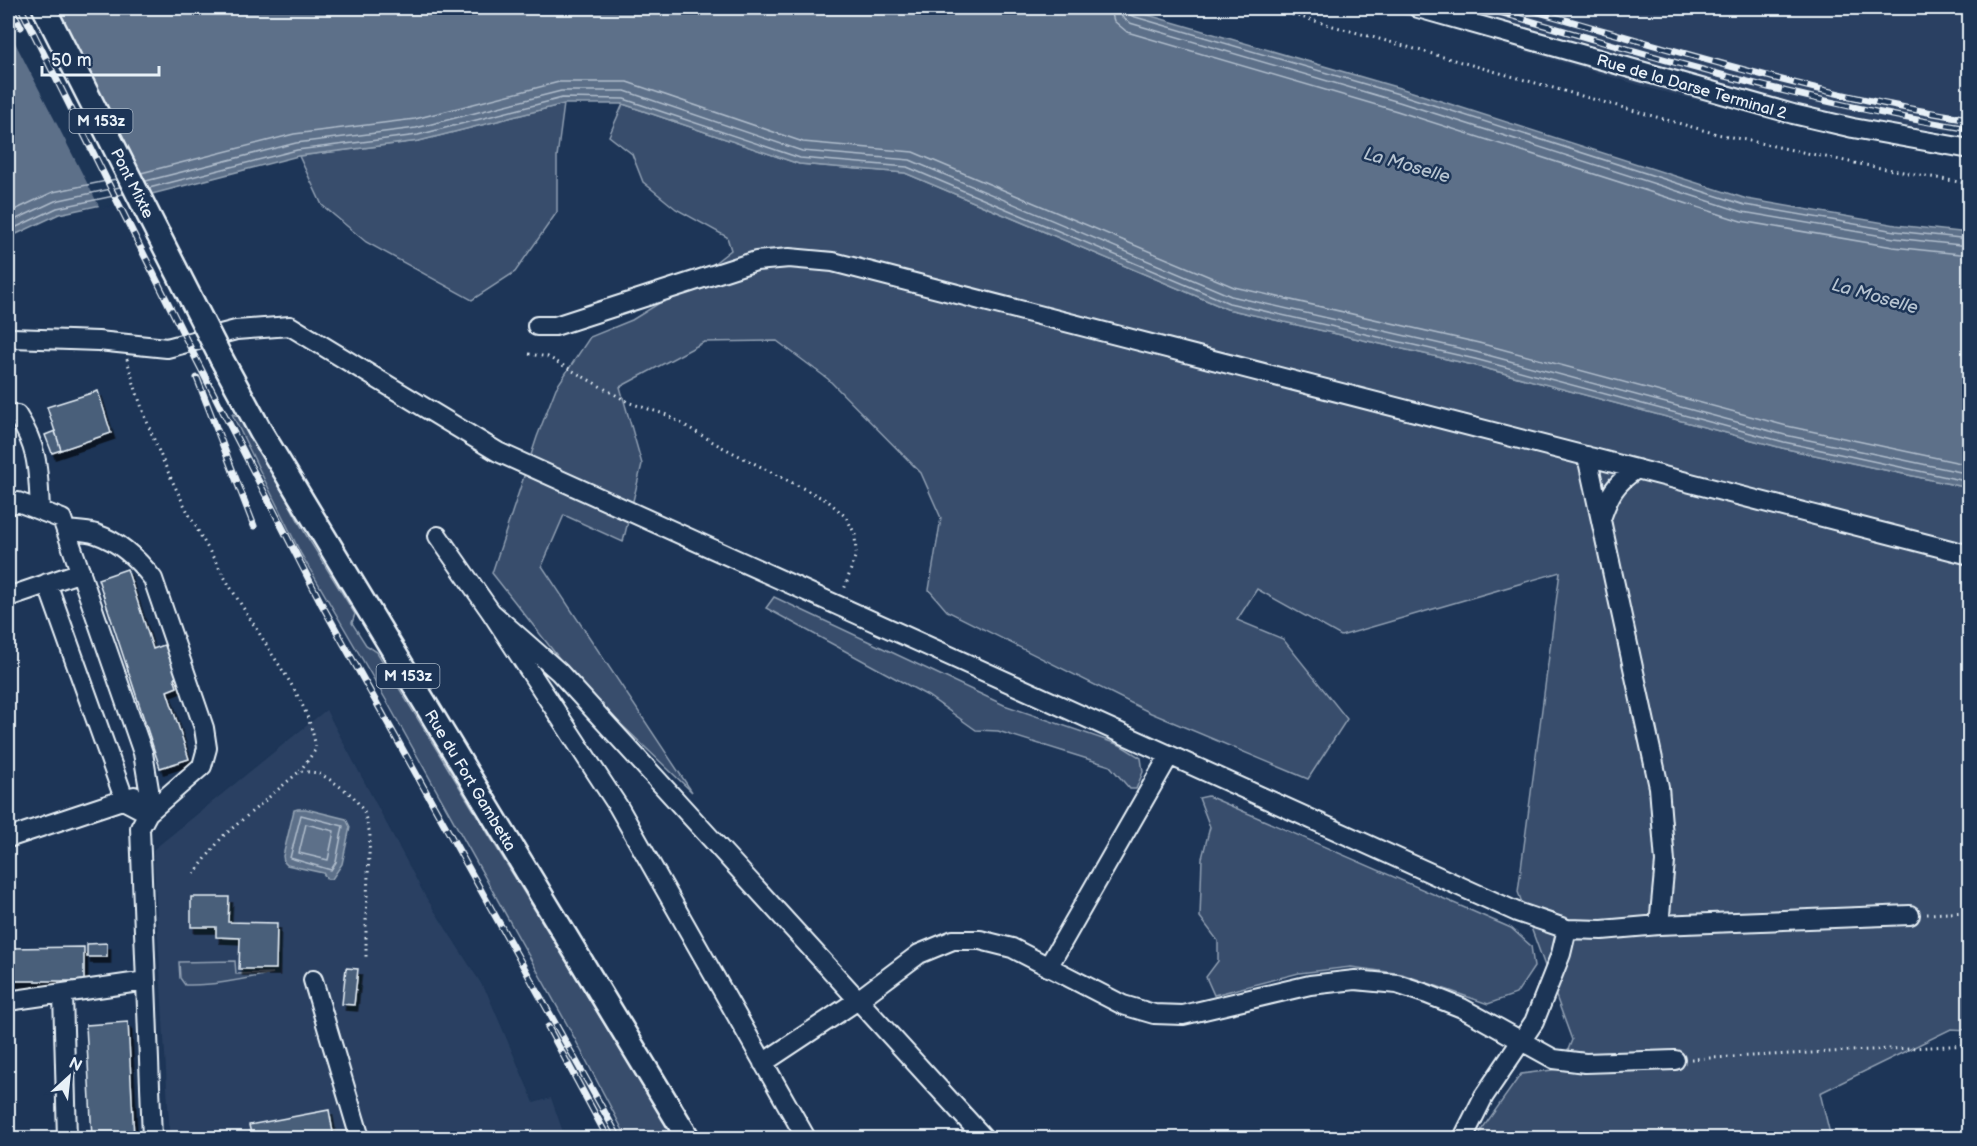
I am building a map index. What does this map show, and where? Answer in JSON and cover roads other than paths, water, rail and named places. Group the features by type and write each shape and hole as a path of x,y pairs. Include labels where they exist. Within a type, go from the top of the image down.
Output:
{"main road":[{"name":"Pont Mixte","path":"44,8 221,358"},
{"name":"Rue du Fort Gambetta","path":"221,358 261,432 688,1138"},
{"path":"600,992 661,1067 704,1138"}],"street":[{"name":"Rue de la Darse Terminal 2","path":"1418,8 1793,114 1853,129 1970,149"},
{"path":"537,326 555,327 756,261 789,258 833,262 1970,555"},
{"path":"8,340 12,338 98,341 166,348 236,330 290,326 498,452 1517,912 1567,929 1602,930 1659,925 1910,915"},
{"path":"8,414 17,415 28,432 37,461 40,510"},
{"path":"1587,456 1659,787 1665,862 1659,925"},
{"path":"1600,519 1609,496 1622,479 1637,469"},
{"path":"8,505 18,502 62,519 143,753 149,789 148,813"},
{"path":"66,530 96,534 118,545 138,560 153,579 204,728 207,748 202,766 148,813 140,828 152,1138"},
{"path":"438,536 491,612 618,806 807,1138"},
{"path":"8,597 81,572"},
{"path":"47,583 125,801 148,813"},
{"path":"491,612 559,672 984,1138"},
{"path":"1048,967 1169,756"},
{"path":"9,832 125,801 149,789"},
{"path":"1463,1138 1484,1096 1534,1022 1561,954 1567,929"},
{"path":"763,1063 858,1000 919,954 953,940 980,940 1012,948 1123,1005 1154,1014 1183,1015 1321,984 1355,980 1398,984 1462,1008 1554,1059 1585,1063 1675,1060"},
{"path":"313,980 360,1138"},
{"path":"8,1000 146,981"},
{"path":"63,994 67,1138"}],"water":[{"name":"La Moselle","path":"8,8 1124,8 1403,89 1747,199 1896,225 1969,233 1969,488 1782,448 1473,365 1227,309 905,173 799,164 623,104 564,104 419,141 298,156 152,194 59,214 8,238"},
{"path":"294,810 346,819 350,827 342,864 332,879 327,879 323,873 287,865 284,862 283,856"}],"railway":[{"path":"11,8 21,27"},
{"path":"21,8 321,603 619,1138"},
{"path":"1485,8 1725,76 1847,106 1970,129"},
{"path":"1524,8 1801,85 1970,119"},
{"path":"197,378 254,526"},
{"path":"548,1027 608,1138"}]}
